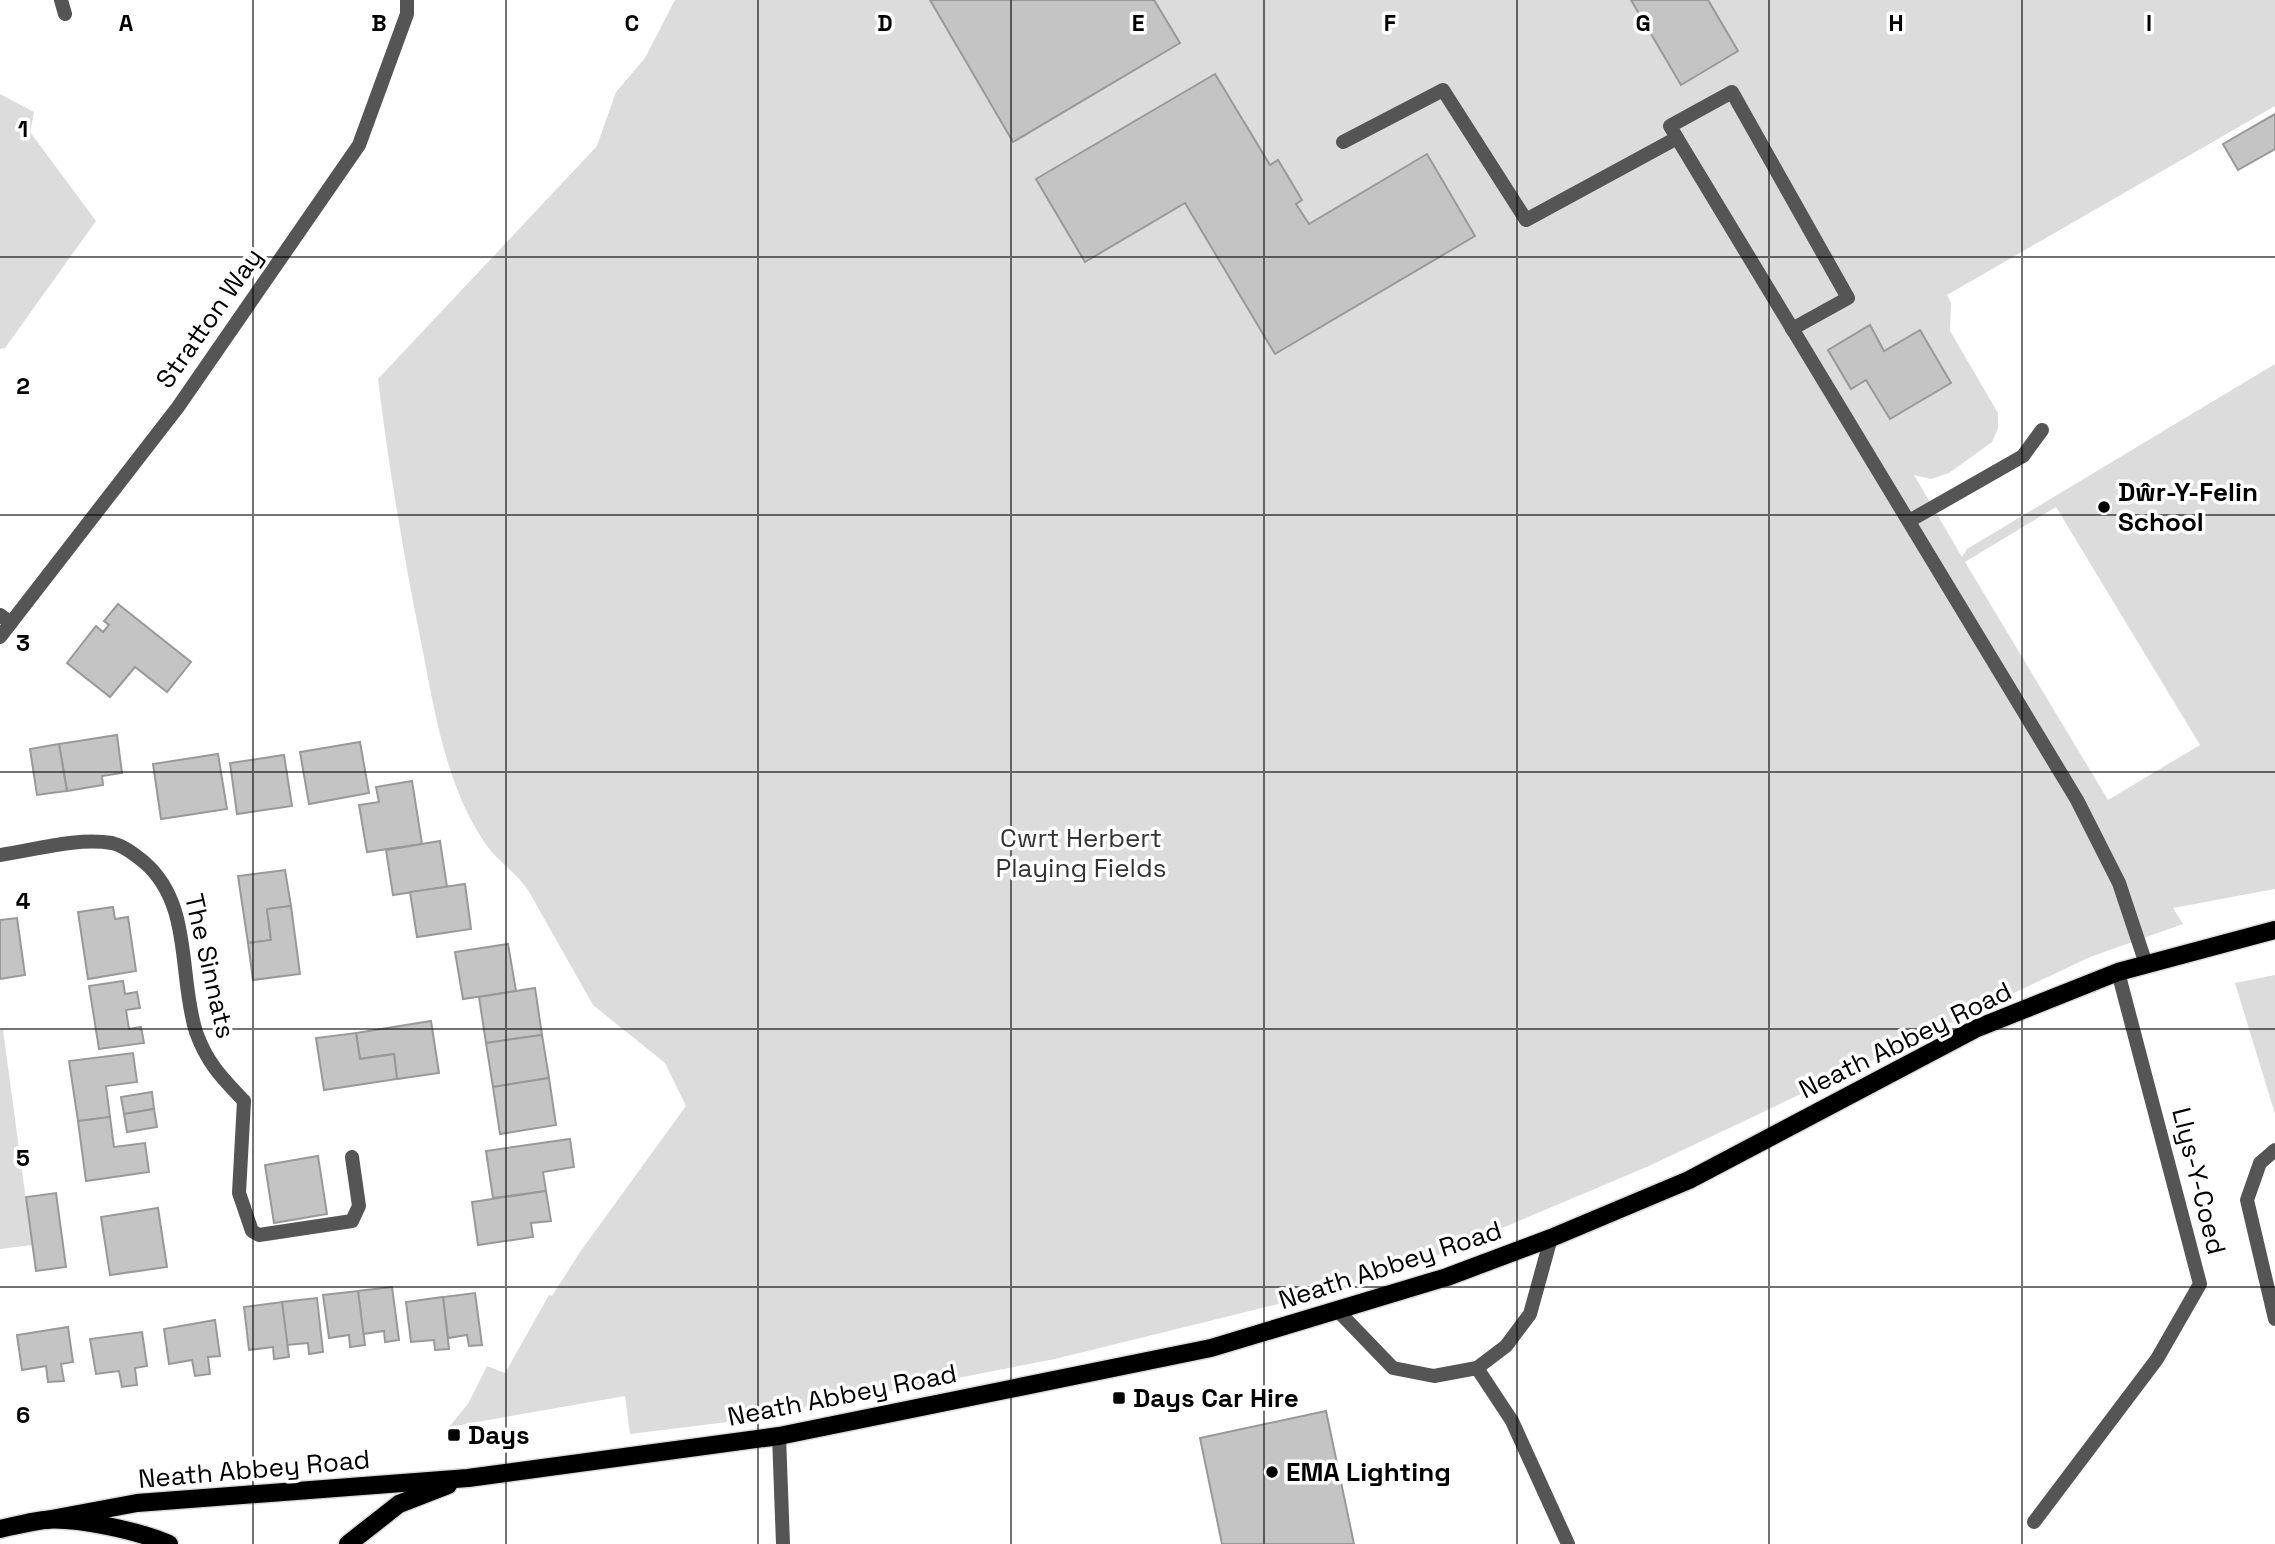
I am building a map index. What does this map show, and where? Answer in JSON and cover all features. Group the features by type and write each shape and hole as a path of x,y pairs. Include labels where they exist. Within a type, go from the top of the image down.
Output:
{"main road":[{"name":"Neath Abbey Road","path":"0,1529 137,1503 468,1478 779,1436 1211,1348 1339,1312 1447,1277 1551,1238 1689,1180 1975,1029 2118,972 2275,930"},
{"name":"Neath Abbey Road","path":"348,1544 399,1504 468,1478"},
{"path":"46,1520 108,1527 150,1536 169,1544"}],"street":[{"name":"Stratton Way","path":"0,637 5,619 178,407 359,145 407,14 407,0"},
{"path":"1343,142 1443,90 1526,220 1677,138"},
{"path":"1792,329 1848,298 1732,92 1670,126 1792,329 2077,800 2119,883 2146,964"},
{"path":"1909,521 2023,456 2042,430"},
{"name":"The Sinnats","path":"0,855 91,842 113,843 131,851 164,883 173,904 196,1030 211,1066 244,1101 239,1192 251,1231 259,1234 352,1221 359,1206 352,1157"},
{"name":"Llys-Y-Coed","path":"2035,1522 2157,1359 2200,1284 2118,972"},
{"path":"2275,1150 2260,1163 2247,1200 2275,1318"},
{"path":"1339,1312 1393,1368 1434,1376 1476,1368 1506,1346 1530,1314 1551,1238"},
{"path":"1476,1368 1512,1421 1568,1544"},
{"path":"779,1436 783,1544"}],"green space":[{"name":"Cwrt Herbert Playing Fields","path":"675,0 2275,0 2275,106 1947,295 1951,303 1950,331 1998,413 1998,428 1992,442 1949,473 1931,479 1914,475 1962,557 1967,549 2275,364 2275,889 2173,908 2183,924 2090,957 1649,1166 1438,1255 1327,1292 1055,1359 736,1421 630,1434 625,1396 449,1427 468,1404 487,1366 505,1373 549,1295 552,1296 580,1252 686,1106 665,1063 593,1005 528,890 485,843 461,798 451,773 432,697 397,513 378,379 597,146 616,92 645,58","holes":["2056,507 2200,745 2108,800 1965,562"]},
{"path":"0,94 34,112 30,132 96,221 5,348 0,349"},
{"path":"2275,975 2275,1114 2235,983"},
{"path":"0,1030 3,1030 32,1245 0,1249"}],"building":[{"path":"930,0 1154,0 1180,43 1013,142"},
{"path":"1631,0 1708,0 1738,51 1681,85"},
{"path":"1215,74 1270,165 1278,160 1302,200 1296,204 1309,224 1427,154 1475,236 1275,354 1185,203 1085,262 1036,179"},
{"path":"2275,114 2275,149 2238,170 2223,144"},
{"path":"1870,325 1884,351 1920,330 1951,383 1890,419 1866,380 1851,389 1828,350"},
{"path":"118,604 191,662 167,692 135,667 110,697 67,663 96,626 103,632 109,625 104,621"},
{"path":"117,735 122,773 102,776 103,785 67,791 59,744"},
{"path":"360,742 369,793 309,804 300,752"},
{"path":"59,744 67,791 37,795 30,749"},
{"path":"218,754 227,809 161,819 153,764"},
{"path":"284,755 292,806 237,814 230,763"},
{"path":"412,781 422,844 367,852 359,805 379,802 376,787"},
{"path":"440,841 447,887 393,895 386,850"},
{"path":"285,870 291,906 267,909 271,940 248,943 238,876"},
{"path":"465,884 471,929 417,937 410,892"},
{"path":"291,906 300,974 253,980 248,943 271,940 267,909"},
{"path":"113,907 115,919 128,917 136,971 88,979 78,912"},
{"path":"17,918 25,975 0,979 0,920"},
{"path":"508,944 516,991 463,999 455,952"},
{"path":"123,981 125,994 137,992 140,1008 126,1010 129,1029 141,1027 144,1043 99,1049 89,986"},
{"path":"535,988 542,1035 486,1043 479,997"},
{"path":"431,1021 439,1073 397,1079 394,1054 360,1059 356,1033"},
{"path":"356,1033 360,1059 394,1054 397,1079 324,1090 316,1038"},
{"path":"542,1035 549,1078 493,1087 486,1043"},
{"path":"133,1053 137,1082 106,1086 110,1117 78,1121 69,1061"},
{"path":"549,1078 556,1125 500,1134 493,1087"},
{"path":"152,1092 154,1109 124,1114 121,1097"},
{"path":"154,1109 157,1127 127,1132 124,1114"},
{"path":"110,1117 114,1147 145,1143 149,1172 86,1181 78,1121"},
{"path":"570,1139 574,1167 543,1172 546,1191 493,1198 486,1151"},
{"path":"318,1156 327,1214 274,1223 265,1165"},
{"path":"546,1191 551,1221 531,1223 533,1237 478,1245 472,1202"},
{"path":"56,1193 66,1267 36,1271 26,1197"},
{"path":"158,1208 167,1267 110,1275 101,1217"},
{"path":"392,1287 399,1340 385,1342 384,1331 363,1334 358,1291"},
{"path":"358,1291 365,1345 350,1347 349,1335 329,1338 323,1295"},
{"path":"475,1293 482,1345 469,1346 467,1335 448,1338 443,1297"},
{"path":"443,1297 449,1349 435,1350 434,1340 411,1342 406,1302"},
{"path":"317,1298 323,1352 309,1354 308,1343 287,1345 282,1302"},
{"path":"282,1302 289,1357 274,1359 273,1347 249,1350 244,1307"},
{"path":"215,1320 220,1356 208,1357 210,1374 195,1376 192,1360 169,1364 164,1329"},
{"path":"68,1327 73,1362 61,1364 64,1381 48,1382 46,1366 22,1370 17,1335"},
{"path":"142,1332 147,1366 135,1368 137,1385 122,1387 119,1371 96,1374 90,1339"},
{"path":"1326,1411 1354,1544 1222,1544 1200,1438"}],"place":[{"name":"Dŵr-Y-Felin School","path":"2104,507"},
{"name":"Days Car Hire","path":"1119,1398"},
{"name":"Days","path":"454,1435"},
{"name":"EMA Lighting","path":"1272,1472"}]}
